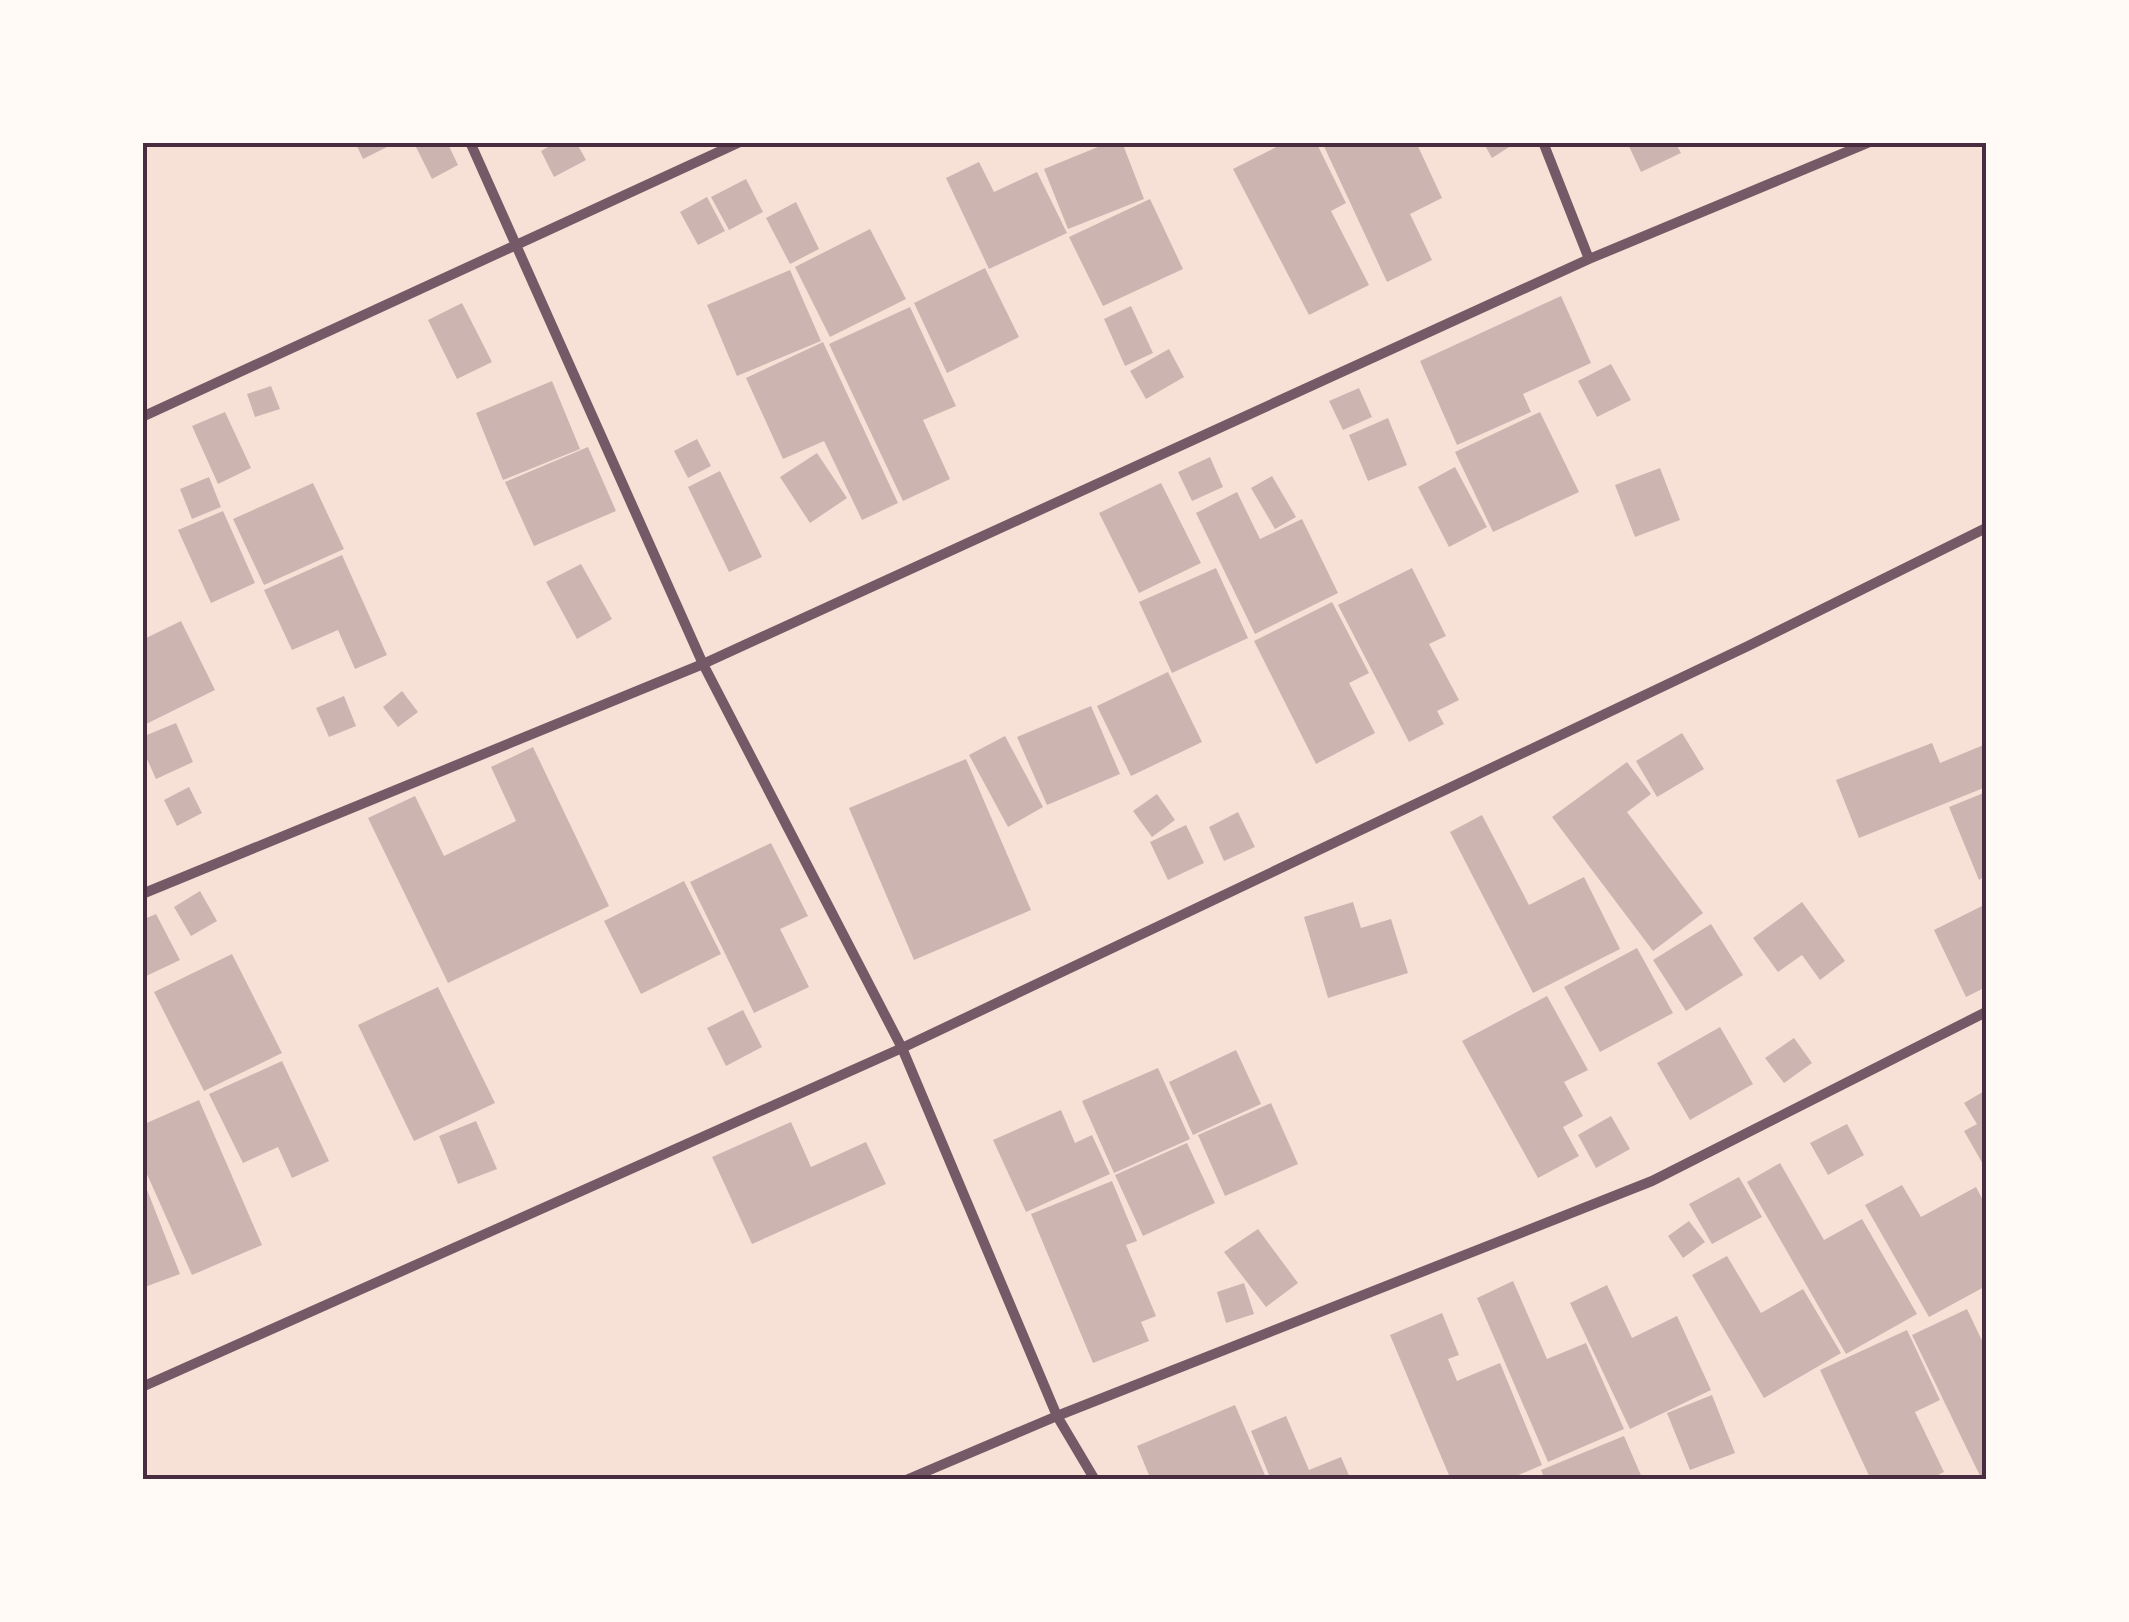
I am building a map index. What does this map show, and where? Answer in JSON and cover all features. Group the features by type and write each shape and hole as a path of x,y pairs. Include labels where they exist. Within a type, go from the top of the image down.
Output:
{"street":[{"path":"470,142 702,664 902,1048 1057,1416 1095,1480"},
{"path":"142,417 740,142"},
{"path":"1543,142 1590,260"},
{"path":"142,894 702,664 1590,260 1870,142"},
{"path":"142,1387 902,1048 1748,646 1986,528"},
{"path":"906,1480 1057,1416 1652,1181 1986,1012"}],"building":[{"path":"355,142 397,142 363,159"},
{"path":"447,142 458,165 432,179 415,145"},
{"path":"557,142 576,142 586,160 554,177 541,151"},
{"path":"1110,142 1122,142 1144,199 1068,229 1044,169"},
{"path":"1286,142 1316,142 1346,203 1331,211 1369,285 1309,315 1233,169"},
{"path":"1322,142 1416,142 1442,198 1410,214 1432,260 1387,282"},
{"path":"1483,142 1517,142 1492,158"},
{"path":"1627,142 1675,142 1681,153 1641,172"},
{"path":"979,162 994,192 1037,172 1067,233 989,269 946,178"},
{"path":"746,179 763,212 729,230 711,197"},
{"path":"707,197 725,231 698,245 680,212"},
{"path":"1150,199 1183,269 1103,306 1069,237"},
{"path":"796,202 819,249 790,264 766,218"},
{"path":"870,229 906,299 830,337 795,267"},
{"path":"985,268 1019,337 947,373 914,303"},
{"path":"790,270 821,341 737,376 707,305"},
{"path":"1561,296 1591,363 1523,394 1531,412 1457,445 1420,361"},
{"path":"462,303 492,362 457,379 428,320"},
{"path":"1131,306 1153,353 1125,366 1104,319"},
{"path":"910,307 956,406 923,420 950,479 903,501 829,344"},
{"path":"823,342 898,503 862,520 824,441 783,459 746,378"},
{"path":"1169,349 1184,377 1146,399 1130,371"},
{"path":"1611,364 1631,400 1597,417 1578,381"},
{"path":"552,381 580,449 503,480 476,413"},
{"path":"271,386 280,409 255,417 247,394"},
{"path":"1359,388 1372,417 1343,430 1329,401"},
{"path":"225,412 251,468 218,484 192,426"},
{"path":"1540,412 1579,492 1493,532 1455,452"},
{"path":"1388,418 1407,465 1368,481 1349,435"},
{"path":"697,439 711,466 688,478 674,451"},
{"path":"588,447 616,511 534,546 505,482"},
{"path":"817,453 847,498 810,523 780,477"},
{"path":"1210,457 1223,487 1192,501 1178,472"},
{"path":"1455,467 1487,527 1449,547 1418,487"},
{"path":"1660,468 1680,520 1635,537 1615,485"},
{"path":"720,471 762,557 729,572 688,487"},
{"path":"1272,476 1296,517 1275,529 1251,488"},
{"path":"209,477 221,507 192,519 180,489"},
{"path":"313,483 344,549 264,585 233,519"},
{"path":"1161,483 1201,563 1139,593 1099,513"},
{"path":"1237,492 1260,539 1302,519 1338,593 1255,634 1196,513"},
{"path":"223,511 255,583 211,603 178,530"},
{"path":"342,555 387,655 355,669 338,630 292,650 264,590"},
{"path":"581,564 612,619 577,639 546,582"},
{"path":"1216,568 1248,638 1172,673 1139,602"},
{"path":"1412,568 1446,636 1429,644 1459,700 1437,711 1444,724 1409,742 1338,605"},
{"path":"1332,602 1369,673 1349,683 1375,733 1316,764 1254,641"},
{"path":"181,621 215,690 142,726 142,640"},
{"path":"1168,672 1202,742 1131,776 1097,706"},
{"path":"402,691 418,712 398,727 383,707"},
{"path":"344,696 356,726 329,737 316,708"},
{"path":"1091,706 1120,774 1047,805 1017,737"},
{"path":"176,723 193,762 156,779 142,748 142,737"},
{"path":"1682,733 1704,769 1657,797 1636,761"},
{"path":"1005,736 1043,807 1008,827 969,755"},
{"path":"1932,743 1940,763 1986,744 1986,787 1859,838 1836,780"},
{"path":"533,747 609,906 448,983 368,818 415,796 444,856 516,821 491,767"},
{"path":"966,759 1031,910 914,960 849,808"},
{"path":"1627,762 1651,794 1627,812 1703,913 1653,951 1552,817"},
{"path":"189,787 202,813 177,826 164,800"},
{"path":"1986,792 1986,876 1979,880 1949,807"},
{"path":"1157,794 1175,820 1152,837 1133,811"},
{"path":"1238,812 1255,847 1224,861 1209,827"},
{"path":"1482,815 1529,905 1584,877 1620,949 1533,993 1450,832"},
{"path":"1186,825 1204,863 1168,880 1150,842"},
{"path":"771,843 808,916 780,929 809,987 754,1013 690,882"},
{"path":"684,881 721,954 641,994 604,921"},
{"path":"200,891 217,921 191,936 174,907"},
{"path":"1353,902 1361,928 1391,919 1408,973 1328,998 1304,917"},
{"path":"1802,902 1845,961 1820,980 1802,955 1778,972 1753,938"},
{"path":"1986,904 1986,987 1966,997 1934,930"},
{"path":"156,914 180,960 142,978 142,920"},
{"path":"1711,924 1743,975 1686,1011 1653,960"},
{"path":"1637,948 1673,1013 1600,1052 1564,987"},
{"path":"232,954 282,1053 204,1091 154,992"},
{"path":"438,987 495,1103 414,1141 358,1025"},
{"path":"1547,996 1588,1070 1564,1082 1583,1116 1563,1127 1579,1156 1538,1178 1462,1041"},
{"path":"743,1010 762,1047 726,1066 707,1028"},
{"path":"1720,1027 1753,1084 1690,1120 1657,1063"},
{"path":"1794,1038 1812,1063 1784,1083 1765,1058"},
{"path":"1236,1050 1261,1104 1193,1135 1169,1082"},
{"path":"282,1061 329,1161 292,1178 278,1147 243,1163 209,1094"},
{"path":"1158,1068 1190,1139 1114,1173 1082,1101"},
{"path":"1986,1090 1984,1166 1964,1131 1977,1124 1964,1103"},
{"path":"199,1100 262,1245 192,1275 142,1163 142,1125"},
{"path":"1271,1103 1298,1164 1225,1196 1198,1135"},
{"path":"1061,1110 1075,1143 1092,1135 1110,1174 1026,1212 993,1140"},
{"path":"1611,1116 1630,1149 1596,1168 1578,1135"},
{"path":"476,1121 497,1169 458,1184 439,1136"},
{"path":"791,1122 811,1167 866,1142 886,1184 752,1244 712,1157"},
{"path":"1847,1124 1864,1155 1828,1175 1810,1143"},
{"path":"1187,1143 1215,1203 1143,1236 1115,1175"},
{"path":"1780,1163 1824,1240 1862,1219 1917,1314 1846,1354 1747,1182"},
{"path":"142,1177 180,1274 142,1288"},
{"path":"1739,1177 1762,1217 1712,1244 1689,1204"},
{"path":"1112,1181 1137,1241 1126,1245 1156,1316 1141,1322 1149,1341 1093,1363 1031,1214"},
{"path":"1902,1185 1921,1217 1976,1187 1986,1206 1986,1286 1929,1317 1865,1205"},
{"path":"1689,1221 1705,1242 1683,1258 1668,1236"},
{"path":"1258,1229 1298,1283 1266,1307 1224,1252"},
{"path":"1727,1256 1761,1313 1803,1289 1841,1353 1764,1398 1692,1275"},
{"path":"1513,1281 1547,1359 1586,1343 1624,1429 1548,1462 1477,1298"},
{"path":"1244,1283 1254,1314 1226,1323 1217,1292"},
{"path":"1607,1285 1632,1338 1677,1316 1711,1390 1630,1429 1570,1303"},
{"path":"1967,1309 1986,1349 1986,1480 1982,1480 1912,1335"},
{"path":"1442,1313 1459,1355 1448,1359 1457,1381 1500,1363 1542,1465 1507,1480 1451,1480 1390,1335"},
{"path":"1907,1330 1940,1400 1915,1412 1944,1472 1928,1480 1871,1480 1820,1370"},
{"path":"1712,1395 1735,1453 1690,1470 1667,1413"},
{"path":"1235,1405 1267,1480 1189,1480 1187,1475 1177,1480 1151,1480 1137,1446"},
{"path":"1286,1416 1309,1470 1341,1457 1351,1480 1271,1480 1251,1431"},
{"path":"1624,1436 1643,1480 1545,1480 1541,1470"}]}
